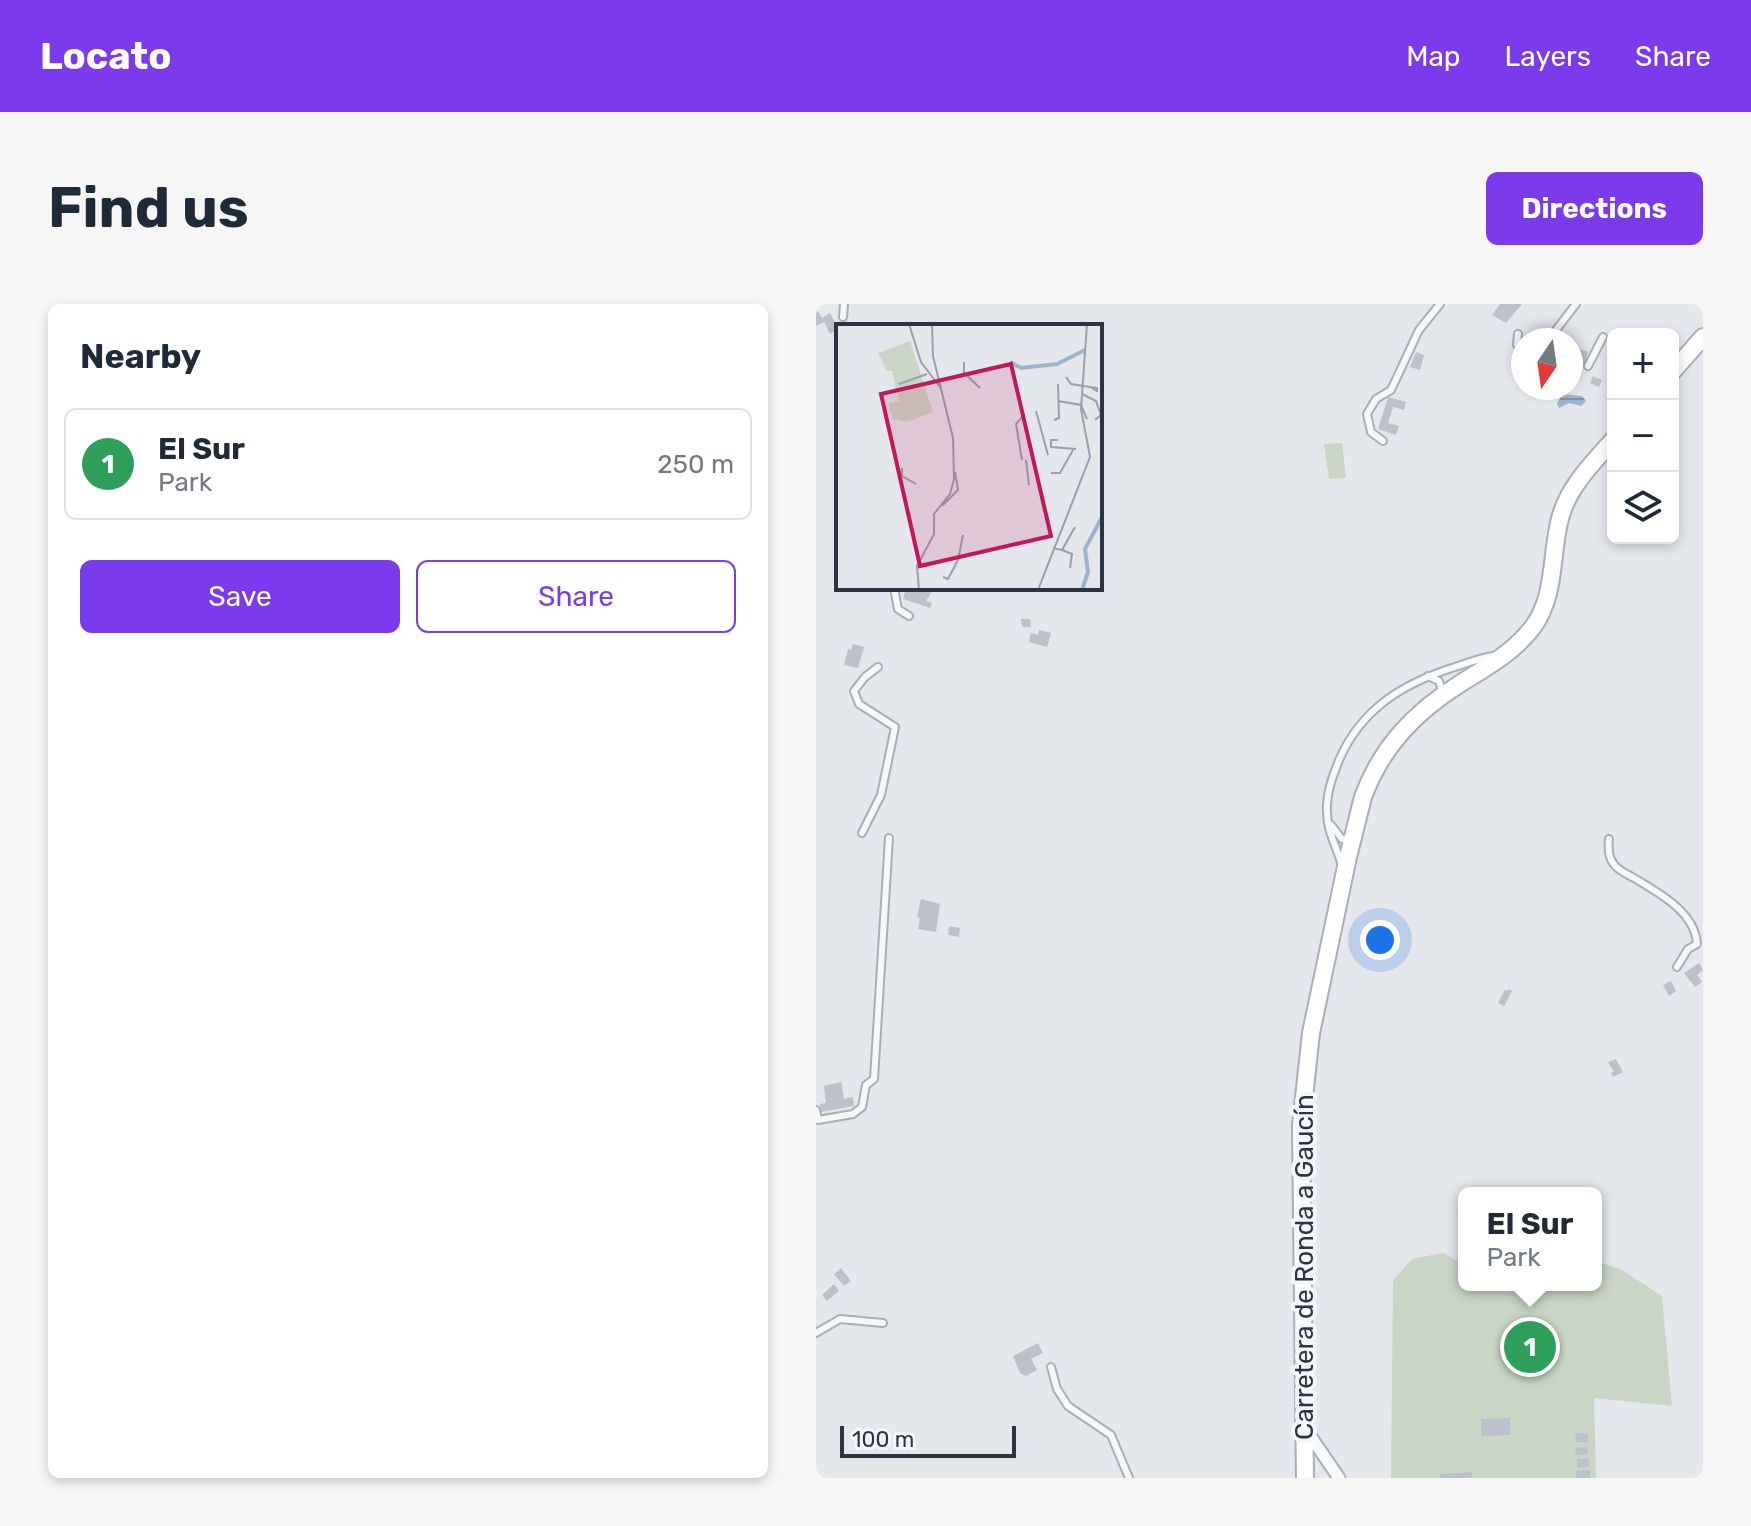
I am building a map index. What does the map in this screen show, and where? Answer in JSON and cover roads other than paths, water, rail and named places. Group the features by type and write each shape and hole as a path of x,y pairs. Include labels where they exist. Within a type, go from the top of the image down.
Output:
{"main road":[{"path":"1679,364 1703,337"},
{"name":"Carretera de Ronda a Gaucín","path":"1305,1478 1301,1169 1303,1087 1311,1033 1344,877 1367,786 1386,750 1405,725 1439,698 1505,655 1536,622 1546,602 1556,538 1568,496 1607,447"}],"street":[{"path":"1304,1434 1311,1437 1339,1478"}],"lane":[{"path":"843,317 844,304"},
{"path":"1383,441 1371,432 1367,414 1376,399 1391,390 1419,330 1440,304"},
{"path":"1558,328 1576,304"},
{"path":"1588,366 1603,337"},
{"path":"894,590 898,609 909,616"},
{"path":"1344,877 1327,818 1331,779 1354,733 1368,714 1398,690 1428,676 1485,657 1505,655"},
{"path":"862,833 881,795 895,727 859,704 854,691 878,667"},
{"path":"1428,676 1439,681 1443,688 1439,698"},
{"path":"1327,818 1334,832 1342,839 1352,840"},
{"path":"816,1110 818,1120 853,1114 862,1107 866,1085 874,1079 889,838"},
{"path":"1609,839 1608,854 1614,866 1669,900 1686,915 1697,944 1688,949 1677,967"},
{"path":"816,1333 840,1319 883,1323"},
{"path":"1051,1367 1057,1389 1068,1406 1111,1435 1129,1478"}],"water":[{"path":"1583,397 1586,401 1581,406 1569,403 1559,408 1559,400 1583,400"}],"place":[{"name":"El Sur","path":"1530,1347"}]}
